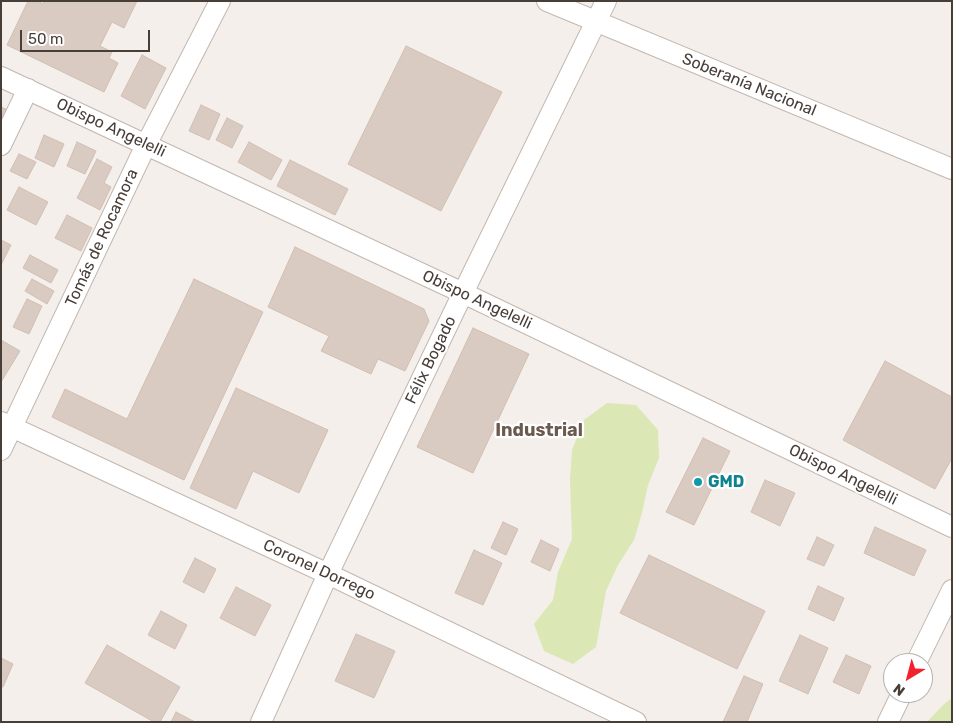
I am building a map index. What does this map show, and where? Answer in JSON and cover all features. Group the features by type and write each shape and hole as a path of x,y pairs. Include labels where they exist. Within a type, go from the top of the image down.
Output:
{"street":[{"name":"Tomás de Rocamora","path":"1,450 7,425 220,1"},
{"name":"Soberanía Nacional","path":"547,1 952,169"},
{"name":"Félix Bogado","path":"261,722 328,574 606,1"},
{"name":"Obispo Angelelli","path":"1,77 463,293 952,527"},
{"path":"1,145 28,89"},
{"name":"Coronel Dorrego","path":"7,425 328,574 636,722"},
{"path":"921,653 952,590"},
{"path":"888,722 897,703"}],"green space":[{"path":"607,403 636,405 658,430 659,458 648,485 634,540 618,565 606,591 596,647 573,664 544,651 534,624 553,600 558,572 572,539 570,480 572,450 584,420"},
{"path":"952,698 952,722 927,722 943,705"}],"building":[{"path":"28,1 38,1 43,4 44,1 137,1 124,28 112,22 100,46 112,52 109,58 118,63 104,92 7,45"},
{"path":"406,46 502,92 441,211 348,164"},
{"path":"142,55 166,68 145,109 121,96"},
{"path":"201,105 220,114 209,140 189,131"},
{"path":"1,107 8,110 1,125"},
{"path":"227,118 243,126 232,148 216,140"},
{"path":"44,135 64,144 54,167 35,158"},
{"path":"77,142 96,151 85,174 67,166"},
{"path":"249,142 282,160 271,180 238,162"},
{"path":"19,154 36,162 27,179 10,171"},
{"path":"97,159 112,167 104,183 111,187 100,210 77,198"},
{"path":"290,160 348,189 335,215 277,186"},
{"path":"19,187 48,202 36,225 7,210"},
{"path":"67,215 92,228 81,251 55,238"},
{"path":"1,240 11,245 1,265"},
{"path":"295,247 424,309 429,321 405,371 378,359 371,374 321,351 329,336 268,307"},
{"path":"30,255 58,270 51,283 23,268"},
{"path":"32,279 54,291 47,304 25,291"},
{"path":"194,279 263,312 184,480 52,417 65,389 127,419"},
{"path":"27,299 42,306 29,334 13,327"},
{"path":"473,328 529,354 473,473 417,447"},
{"path":"1,340 20,351 1,382"},
{"path":"885,361 952,397 952,458 935,489 843,440"},
{"path":"236,388 328,430 299,493 253,471 236,509 190,488"},
{"name":"GMD","path":"703,438 730,451 694,525 666,512"},
{"path":"765,480 795,493 780,526 751,512"},
{"path":"503,522 518,529 506,555 491,548"},
{"path":"875,527 926,550 914,576 864,553"},
{"path":"817,537 834,545 824,566 807,559"},
{"path":"541,540 559,549 550,571 531,562"},
{"path":"474,550 502,563 483,605 455,593"},
{"path":"649,555 765,611 737,669 620,613"},
{"path":"195,558 216,569 204,593 183,582"},
{"path":"818,586 844,598 834,621 808,609"},
{"path":"236,587 271,605 255,636 220,618"},
{"path":"161,611 187,625 175,649 148,635"},
{"path":"356,634 395,651 374,698 335,681"},
{"path":"800,635 828,648 808,694 779,681"},
{"path":"107,645 180,687 160,722 154,722 85,683"},
{"path":"846,655 871,666 859,694 833,682"},
{"path":"1,658 13,664 3,687 1,687"},
{"path":"744,676 763,684 747,722 723,722"},
{"path":"176,712 195,722 171,722"}],"place":[{"name":"GMD","path":"698,482"}],"district":[{"name":"Industrial","path":"539,431"}]}
